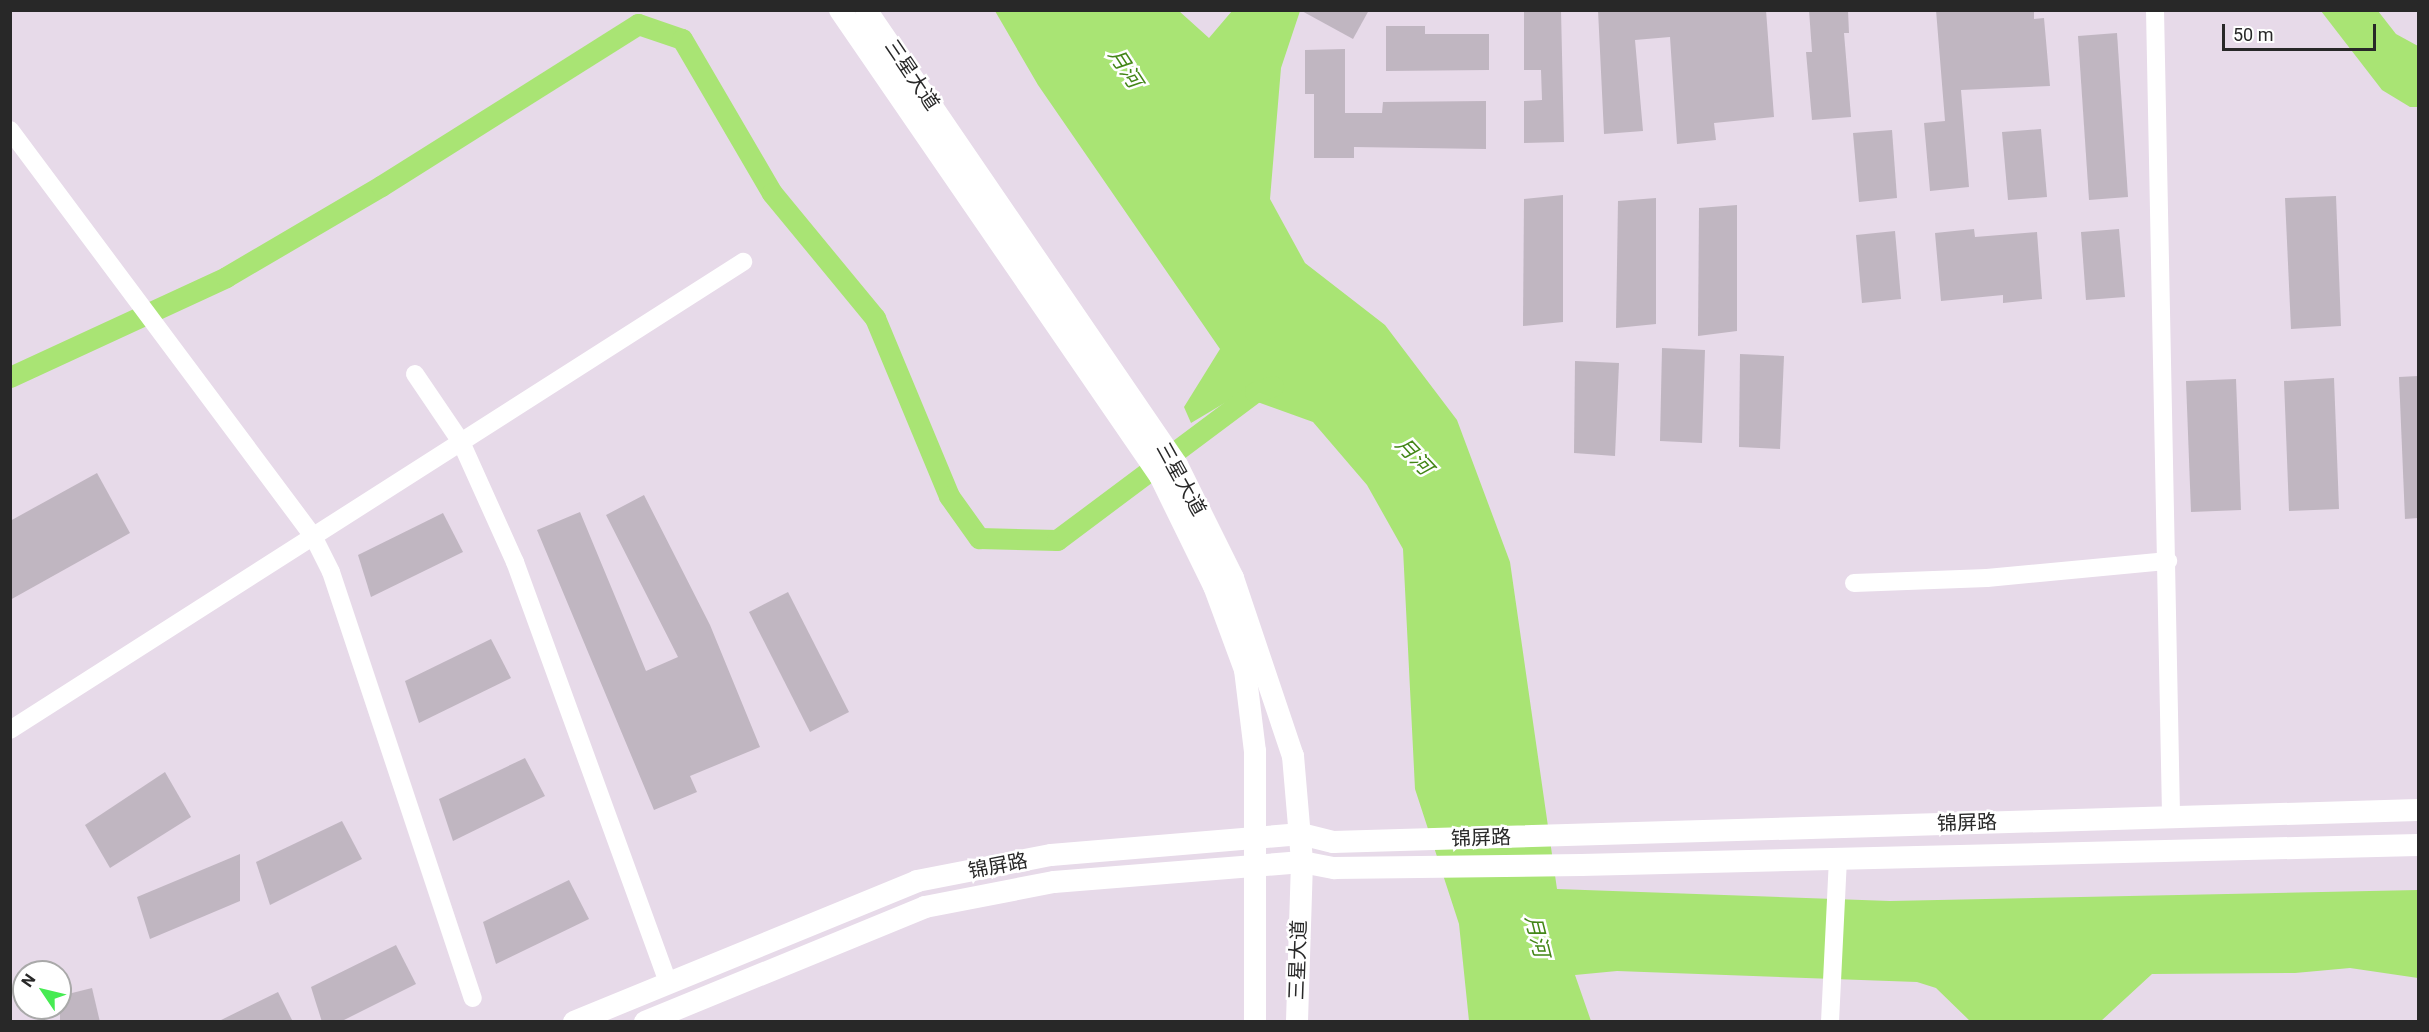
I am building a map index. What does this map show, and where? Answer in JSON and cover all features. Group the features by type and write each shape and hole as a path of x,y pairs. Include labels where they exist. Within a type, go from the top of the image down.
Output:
{"street":[{"name":"三星大道","path":"840,10 1156,451"},
{"name":"三星大道","path":"866,10 1156,451 1233,578 1264,664 1293,756 1302,862 1297,1022"},
{"path":"2155,10 2168,561 2171,818"},
{"path":"10,130 313,536 331,572 473,998"},
{"path":"10,730 743,262"},
{"path":"415,374 461,442 515,562 668,983"},
{"name":"三星大道","path":"1172,477 1245,670 1255,751 1253,838 1256,865 1255,1022"},
{"path":"1854,582 1987,578 2168,561"},
{"name":"锦屏路","path":"574,1022 917,881 1051,855 1301,834 1333,842 2418,810"},
{"name":"锦屏路","path":"645,1022 925,907 1054,882 1302,862 1334,868 1581,865 1838,861 2418,845"},
{"path":"1830,1022 1829,996 1838,894 1838,861"}],"water":[{"name":"月河","path":"995,11 1179,11 1209,38 1232,11 1300,11 1281,68 1270,199 1305,263 1385,325 1457,420 1510,562 1557,889 1890,901 2418,890 2418,978 2350,968 2295,973 2152,974 2101,1021 1971,1022 1936,988 1917,982 1617,971 1575,975 1591,1021 1469,1021 1459,924 1415,789 1403,549 1367,485 1313,422 1238,395 1191,423 1184,407 1220,349 1038,85"},
{"path":"2321,11 2378,11 2396,34 2418,46 2418,107 2410,107 2382,90"}],"building":[{"path":"1300,10 1369,10 1353,39"},
{"path":"1524,10 1561,10 1564,142 1524,143 1524,101 1542,100 1541,70 1524,70"},
{"path":"1598,10 1766,10 1774,117 1714,123 1716,140 1677,144 1670,37 1635,40 1643,131 1604,134"},
{"path":"1809,10 1848,10 1849,33 1844,33 1851,117 1812,120 1806,52 1812,52"},
{"path":"1936,10 2034,10 2034,19 2044,18 2050,86 1961,90 1969,187 1930,191 1924,123 1945,121"},
{"path":"1386,26 1425,26 1425,34 1489,34 1489,70 1386,71"},
{"path":"2117,33 2128,197 2089,200 2078,36"},
{"path":"1345,49 1345,113 1382,113 1383,102 1486,101 1486,149 1354,147 1354,158 1314,158 1314,94 1305,94 1305,50"},
{"path":"2041,129 2047,197 2008,200 2002,132"},
{"path":"1892,130 1897,198 1859,202 1853,133"},
{"path":"1563,195 1563,322 1523,326 1524,199"},
{"path":"2336,196 2341,326 2291,329 2285,198"},
{"path":"1656,198 1656,324 1616,328 1618,201"},
{"path":"1737,205 1737,331 1698,336 1699,208"},
{"path":"1974,229 1975,237 2037,232 2042,299 2003,303 2003,295 1941,301 1935,233"},
{"path":"2119,229 2125,297 2086,300 2081,232"},
{"path":"1895,231 1901,299 1862,303 1856,235"},
{"path":"1662,348 1705,350 1702,443 1660,441"},
{"path":"1740,354 1784,356 1780,449 1739,447"},
{"path":"1575,361 1619,363 1615,456 1574,453"},
{"path":"2418,376 2418,518 2405,519 2399,377"},
{"path":"2334,378 2339,509 2289,511 2284,381"},
{"path":"2236,379 2241,510 2191,512 2186,381"},
{"path":"97,473 130,533 10,600 10,521"},
{"path":"644,495 710,625 760,747 690,776 697,792 654,810 537,530 580,512 646,671 678,657 606,515"},
{"path":"443,513 463,552 371,597 358,555"},
{"path":"788,592 849,712 810,732 749,612"},
{"path":"491,639 511,678 419,723 405,681"},
{"path":"525,758 545,796 453,841 439,799"},
{"path":"165,772 191,817 110,868 85,825"},
{"path":"342,821 362,859 270,905 256,862"},
{"path":"240,854 240,901 150,939 137,897"},
{"path":"569,880 589,919 496,964 483,922"},
{"path":"396,945 416,984 340,1022 322,1022 311,987"},
{"path":"92,988 100,1022 60,1022 60,1020 72,1020 72,993"},
{"path":"278,992 293,1022 217,1022"}],"waterway":[{"path":"10,377 226,277 381,186 638,24 682,39 772,193 875,318 949,496 979,538 1057,540 1255,392 1273,386"}]}
